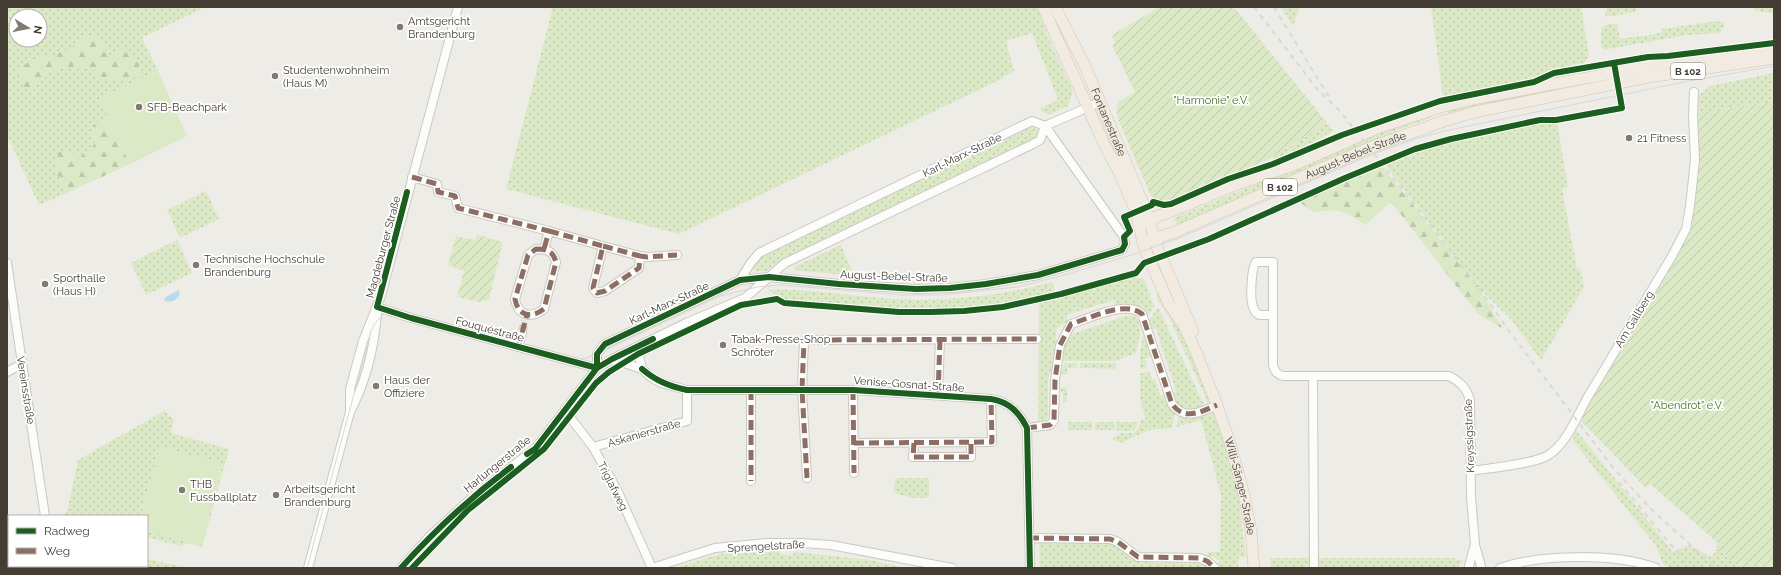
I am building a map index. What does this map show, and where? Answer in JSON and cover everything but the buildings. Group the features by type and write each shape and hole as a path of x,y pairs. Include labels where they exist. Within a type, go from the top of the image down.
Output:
{"main road":[{"name":"Fontanestraße","path":"1043,7 1136,212 1155,239"},
{"name":"Fontanestraße","path":"1055,7 1074,44 1100,102 1144,222"},
{"name":"August-Bebel-Straße","path":"1144,222 1240,183 1296,164 1380,127 1441,107 1473,99 1666,63 1774,49"},
{"name":"August-Bebel-Straße","path":"1143,243 1174,232 1369,148 1444,121 1475,112 1649,77 1774,58"},
{"path":"1143,243 1144,222"},
{"name":"Willi-Sänger-Straße","path":"1155,239 1194,334 1204,374"},
{"name":"Willi-Sänger-Straße","path":"1143,243 1169,304 1184,326 1217,405 1230,443 1244,494 1251,531 1254,568"}],"street":[{"name":"Magdeburger Straße","path":"308,568 350,412 352,383 363,341 377,308 458,7"},
{"name":"Am Gallberg","path":"1471,471 1533,460 1547,456 1557,448 1574,424 1586,400 1672,256 1686,229 1695,160 1693,116 1694,92"},
{"path":"1046,126 1100,102"},
{"name":"Karl-Marx-Straße","path":"597,368 612,359 723,306 745,298 785,263 1033,144 1040,140 1046,126 1032,121 759,253 740,280"},
{"name":"August-Bebel-Straße","path":"769,277 839,284 916,289 950,288 986,284 1038,275 1122,250 1125,244 1124,238 1046,126"},
{"path":"412,177 437,184 438,192 455,196 458,208 640,256 677,255"},
{"path":"544,249 549,231"},
{"path":"603,246 592,288 597,293 605,291 639,268 640,256"},
{"path":"536,249 544,249 554,256 556,262 544,309 526,318 516,306 515,299 528,255 536,249"},
{"name":"Kreyssigstraße","path":"1273,315 1259,315 1252,307 1252,273 1253,266 1256,262 1273,262 1273,315 1273,358 1274,371 1278,375 1448,376 1461,383 1468,392 1470,400 1471,497 1475,544 1483,567"},
{"name":"Vereinsstraße","path":"7,263 45,515"},
{"name":"Karl-Marx-Straße","path":"597,368 597,354 605,344 740,280 769,277"},
{"name":"Fouquéstraße","path":"377,308 597,368"},
{"path":"1030,568 1027,428 1037,428 1050,424 1054,420 1055,380 1060,345 1071,324 1119,308 1129,308 1138,311 1142,314 1172,404 1176,409 1186,414 1196,414 1217,405"},
{"name":"Fouquéstraße","path":"518,347 522,333"},
{"path":"807,478 802,389 804,342 808,340 1037,339"},
{"name":"Venise-Gosnat-Straße","path":"938,395 940,340"},
{"path":"637,347 642,369"},
{"name":"Venise-Gosnat-Straße","path":"612,359 642,369 652,378 662,383 687,390 853,390 991,399 1004,403 1021,415 1027,428"},
{"path":"7,372 22,364"},
{"name":"Harlungerstraße","path":"401,568 429,537 476,494 535,449 597,368"},
{"path":"1313,376 1314,568"},
{"name":"Askanierstraße","path":"593,448 687,421 687,390"},
{"path":"751,390 751,481"},
{"name":"Venise-Gosnat-Straße","path":"853,390 854,473"},
{"path":"854,443 992,442 991,399"},
{"name":"Triglafweg","path":"565,411 593,448 617,490 652,568"},
{"path":"914,443 913,457 971,457 971,442"},
{"path":"1029,538 1078,537 1110,539 1118,542 1138,557 1198,558 1207,561 1215,568"},
{"name":"Sprengelstraße","path":"652,568 715,548 767,543 801,543 831,545 952,568"},
{"name":"Kreyssigstraße","path":"1468,567 1475,544"},
{"path":"1500,568 1518,562 1536,559 1565,558 1620,560 1656,568"},
{"path":"1468,567 1483,567"}],"green space":[{"path":"7,7 205,7 142,38 158,71 99,98 108,117 93,125 94,145 79,158 60,181 69,192 39,205 7,135"},
{"path":"553,7 1038,7 1048,37 1073,91 1068,106 1048,115 1039,109 1058,100 1032,33 1006,41 1014,71 995,82 679,234 506,189"},
{"name":"\"Harmonie\" e.V.","path":"1160,7 1234,7 1327,123 1267,160 1168,202 1160,202 1151,196 1118,119 1117,107 1119,101 1135,92 1112,45 1115,43 1112,35"},
{"path":"1281,7 1299,7 1293,26"},
{"path":"1431,7 1581,7 1589,56 1584,63 1552,69 1529,80 1443,96"},
{"path":"1607,7 1636,7 1636,12 1605,17"},
{"path":"1754,7 1774,7 1774,14 1755,11"},
{"path":"1716,21 1725,24 1720,33 1687,35 1603,50 1601,43 1602,27 1609,24 1617,24 1620,39 1662,33 1662,29"},
{"path":"93,35 104,45 110,58 114,57 122,49 139,64 139,75 121,81 102,81 94,70 66,68 58,69 45,74 40,78 33,92 19,81 17,69 34,59 56,54 71,48 82,38"},
{"name":"SFB-Beachpark","path":"158,71 187,136 130,164 99,98"},
{"path":"1774,73 1774,101 1698,113 1699,95 1710,86"},
{"path":"1583,83 1583,85 1449,116 1447,109"},
{"name":"\"Abendrot\" e.V.","path":"1774,101 1774,568 1741,568 1715,547 1718,543 1650,484 1646,488 1580,420 1596,387 1691,229 1699,159 1698,113"},
{"path":"1430,115 1430,118 1405,127 1368,144 1363,139"},
{"path":"108,117 130,164 69,192 61,182 57,173 59,151 69,150 79,158 94,145 93,125"},
{"path":"1539,122 1557,122 1568,187 1562,189 1577,269 1580,269 1584,287 1541,360 1511,319 1479,288 1384,163 1415,150"},
{"path":"1327,123 1334,131 1298,150 1273,160 1272,157"},
{"path":"1032,126 1038,130 1037,138 1033,141 777,263 767,271 754,271 753,264 762,255"},
{"path":"1361,140 1366,146 1178,227 1174,218"},
{"path":"1380,163 1479,288 1503,329 1478,314 1391,202 1365,225 1340,211 1313,212 1298,201"},
{"path":"206,191 219,219 180,238 167,210"},
{"path":"477,235 503,242 489,299 480,302 457,297 464,271 448,265 456,236 475,240"},
{"path":"177,240 192,273 146,295 131,263"},
{"path":"841,245 854,276 795,270 794,267"},
{"path":"1131,276 1144,279 1154,306 1147,317 1141,309 1134,305 1126,304 1116,306 1114,300 1066,315 1068,321 1058,327 1056,331 1054,362 1048,379 1048,417 1043,423 1038,424 1039,301 960,313 896,314 786,305 780,297 769,290 811,291 881,298 924,300 967,298 1011,292 1053,282 1055,294 1043,301"},
{"path":"1157,292 1176,318 1210,400 1208,403 1166,311 1158,301"},
{"path":"1157,309 1159,309 1204,405 1200,407 1190,410 1176,405 1171,393 1176,391 1156,328 1151,330 1148,322"},
{"path":"1125,316 1134,316 1139,323 1140,333 1136,353 1116,361 1063,361 1064,343 1069,335"},
{"path":"1144,329 1152,356 1145,359 1147,368 1143,369 1140,368 1140,353"},
{"path":"1065,363 1077,363 1077,368 1067,368 1067,374 1059,374"},
{"path":"1080,363 1116,363 1116,369 1080,368"},
{"path":"1149,371 1152,380 1155,379 1160,396 1165,395 1170,408 1175,413 1172,428 1149,430 1121,443 1111,439 1122,433 1133,433 1139,428 1141,420 1146,419 1140,399 1140,374"},
{"path":"1058,388 1067,388 1067,401 1063,403 1063,392 1058,391"},
{"path":"164,411 174,419 171,433 229,449 202,547 188,543 180,546 148,537 148,531 201,545 223,464 160,447 141,515 64,515 67,512 78,460"},
{"path":"1211,412 1215,414 1237,485 1246,557 1239,557 1238,568 1218,568 1219,560 1212,556 1210,560 1207,559 1208,552 1220,552 1221,495 1201,420 1176,427 1180,414 1195,417"},
{"path":"1068,422 1092,422 1092,430 1068,430"},
{"path":"1095,422 1114,422 1114,430 1095,430"},
{"path":"1116,422 1138,422 1135,429 1130,431 1116,430"},
{"path":"1575,429 1673,552 1689,545 1711,557 1718,549 1741,568 1670,568 1663,564 1656,546 1573,441"},
{"name":"THB Fussballplatz","path":"160,447 223,463 201,545 148,531 148,515 141,515"},
{"path":"895,478 929,478 929,498 913,498 894,493"},
{"path":"1039,540 1059,540 1062,543 1095,543 1108,541 1151,560 1153,563 1190,563 1193,560 1197,560 1213,568 1040,568"},
{"path":"779,550 780,555 793,555 795,552 870,560 904,568 674,568 720,554"},
{"path":"1270,558 1311,558 1311,568 1271,568"},
{"path":"1318,558 1455,558 1455,560 1464,560 1457,568 1318,568"},
{"path":"148,559 183,567 61,568 148,567"}],"water":[{"path":"179,290 180,294 176,299 170,302 165,301 164,298"}],"tunnel":[{"path":"522,333 525,321"}],"tram line":[{"path":"307,568 371,331 380,317 387,313 396,312 567,358 583,359 597,354 720,296 757,287 780,285 902,295 941,295 1017,287 1125,257 1177,239 1373,154 1418,138 1444,131 1684,82 1774,66"}],"railway":[{"path":"1254,7 1317,89 1339,110 1421,213 1614,469 1652,510 1716,568"},
{"path":"1274,7 1329,97"},
{"path":"1619,482 1690,568"}],"marked path":[{"path":"412,177 437,184 438,192 455,196 458,208 549,231 544,249"},
{"path":"549,231 603,246 593,288 597,293 605,291 639,268 640,256 677,255"},
{"path":"603,246 640,256"},
{"path":"536,249 549,251 553,255 556,262 544,309 530,315 519,309 515,299 528,255 536,249"},
{"path":"1027,428 1050,425 1054,420 1055,380 1060,345 1071,324 1118,309 1135,310 1142,314 1172,404 1177,409 1187,414 1193,414 1217,405"},
{"path":"518,347 527,315"},
{"path":"807,478 802,389 804,341 1037,339"},
{"path":"938,395 940,340"},
{"path":"751,390 751,481"},
{"path":"853,390 854,473"},
{"path":"854,443 992,442 991,399"},
{"path":"914,443 913,457 971,457 971,442"},
{"path":"1029,538 1110,539 1118,542 1138,557 1199,558 1207,561 1215,568"}],"cycle path":[{"path":"597,368 597,354 605,344 740,280 769,277 839,284 916,289 950,288 986,284 1038,275 1122,250 1125,244 1124,237 1130,231 1124,217 1152,205 1153,202 1164,205 1171,204 1228,179 1273,164 1342,135 1440,101 1534,82 1554,73 1648,57 1668,56 1774,43"},
{"path":"412,568 468,510 544,449 596,383 609,372 638,354 741,305 777,299 784,303 899,312 964,311 1003,307 1061,294 1136,273 1144,263 1209,239 1345,178 1415,149 1451,139 1540,120 1556,120 1622,108 1614,63"},
{"path":"407,192 377,307 411,318 597,368"},
{"path":"527,454 535,449 597,368 653,339"},
{"path":"642,369 652,377 674,387 687,390 853,390 991,399 1008,405 1021,417 1027,428 1030,568"},
{"path":"401,568 454,514 511,467"}],"place":[{"name":"Amtsgericht Brandenburg","path":"400,27"},
{"name":"Studentenwohnheim (Haus M)","path":"275,76"},
{"name":"SFB-Beachpark","path":"139,107"},
{"name":"21 Fitness","path":"1629,138"},
{"name":"Technische Hochschule Brandenburg","path":"196,265"},
{"name":"Sporthalle (Haus H)","path":"45,284"},
{"name":"Tabak-Presse-Shop Schröter","path":"723,345"},
{"name":"Haus der Offiziere","path":"376,386"},
{"name":"THB Fussballplatz","path":"182,490"},
{"name":"Arbeitsgericht Brandenburg","path":"276,495"}]}
